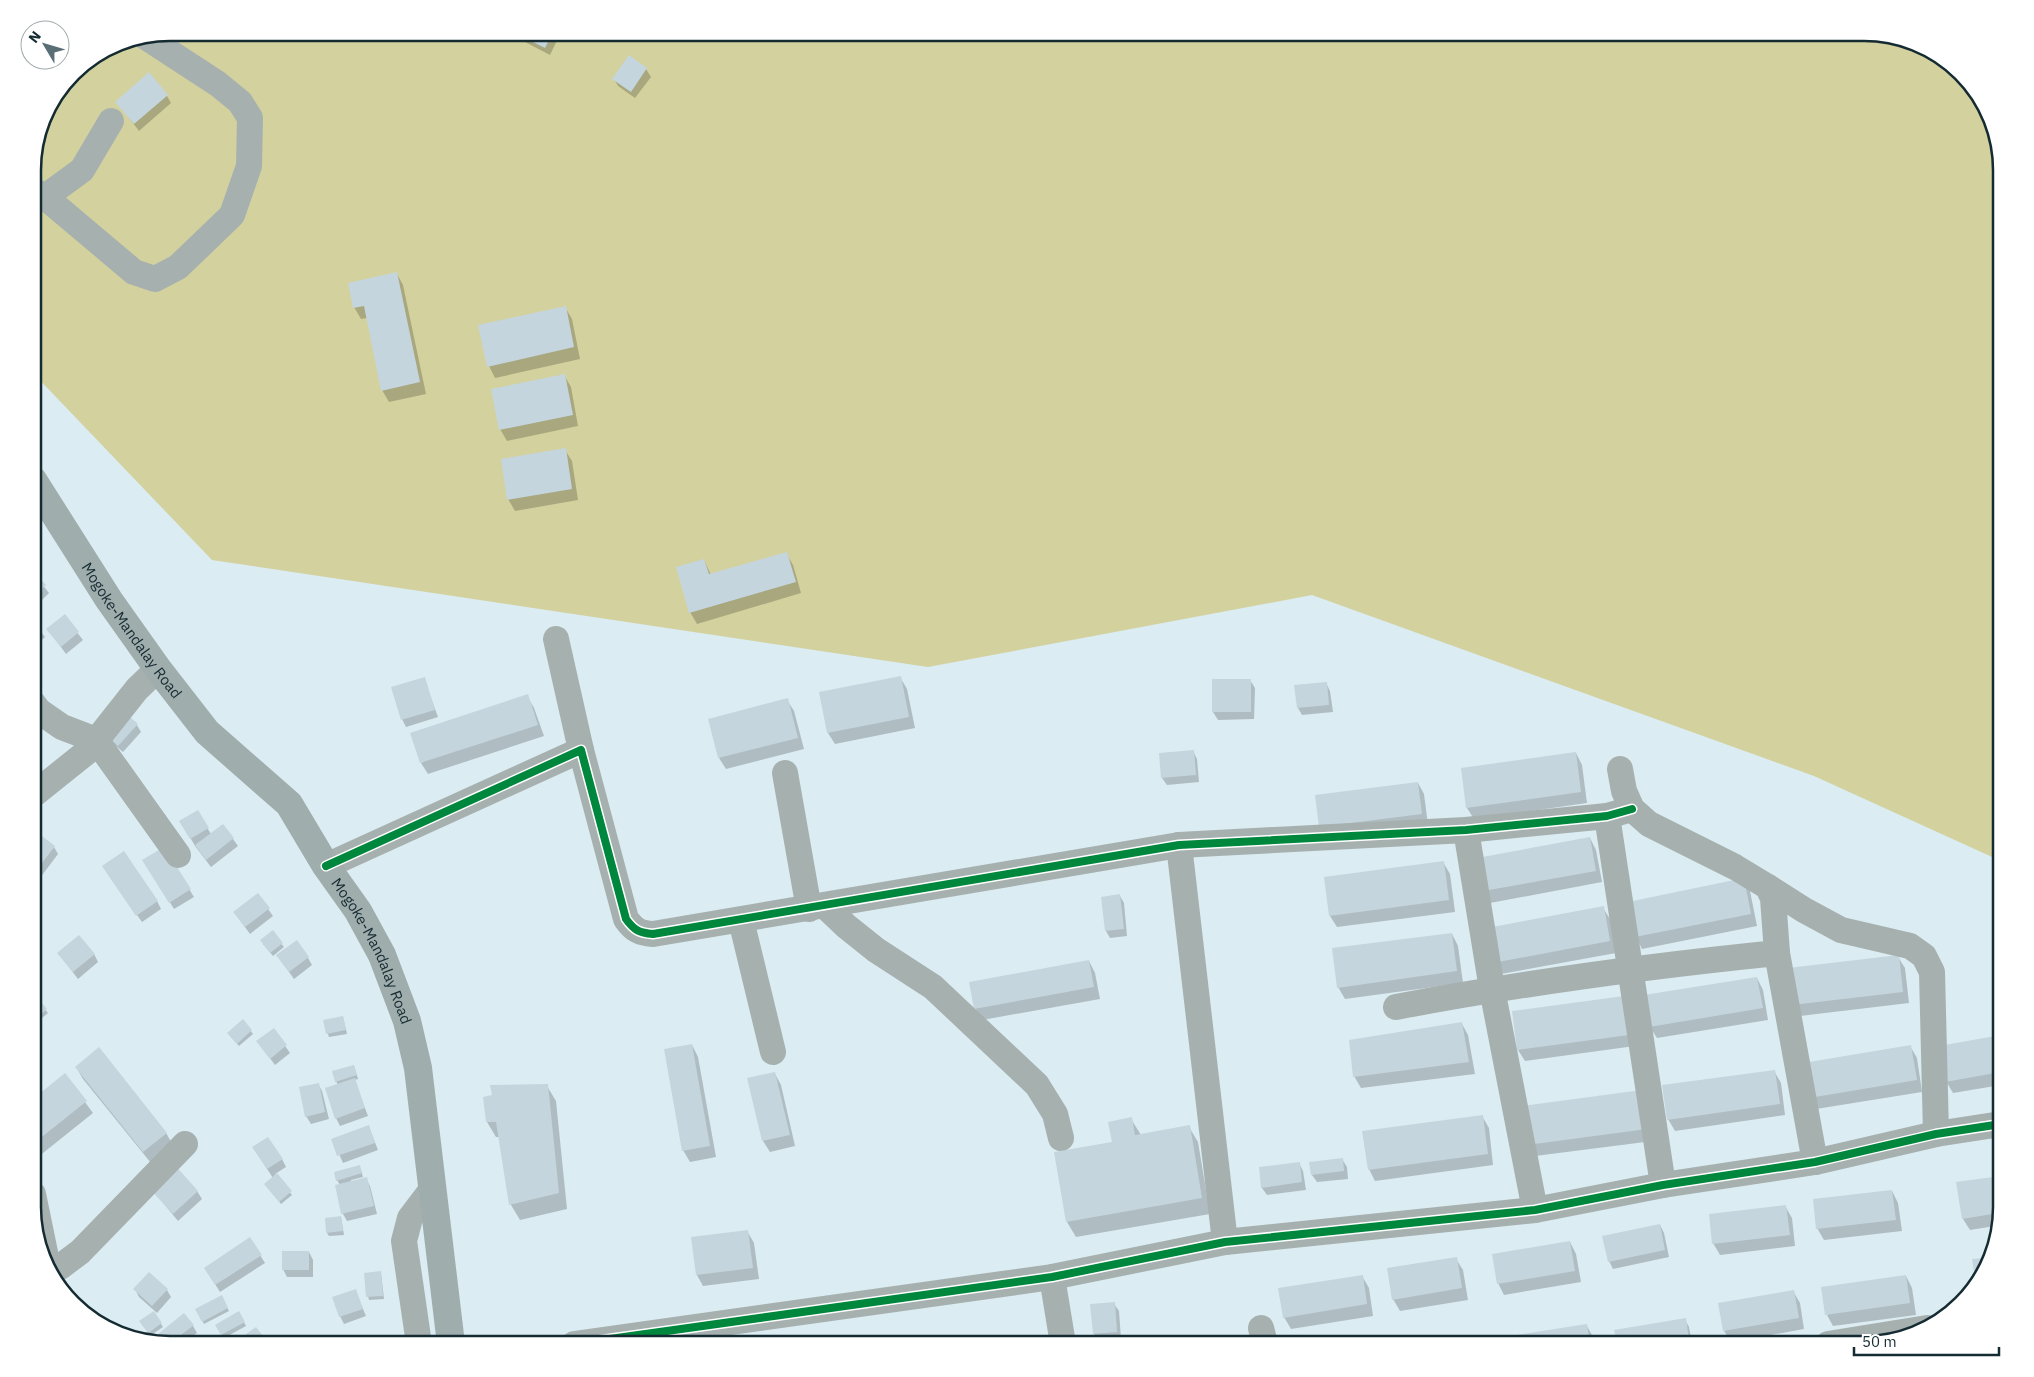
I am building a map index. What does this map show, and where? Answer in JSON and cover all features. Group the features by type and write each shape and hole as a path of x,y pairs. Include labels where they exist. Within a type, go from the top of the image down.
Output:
{"highway":[{"name":"Mogoke-Mandalay Road","path":"42,494 109,600 207,732 289,804 326,866 358,911 382,954 407,1021 418,1068 450,1336"}],"street":[{"path":"42,195 134,272 155,279 178,266 232,215 249,166 250,118 240,102 218,84 154,42"},
{"path":"42,191 82,170 111,121"},
{"path":"556,639 581,750 626,919 633,929 640,933 652,934 741,920 1179,845 1466,830 1607,816 1632,809"},
{"path":"42,788 88,751 137,689 158,668"},
{"path":"42,713 62,727 96,740 178,855"},
{"path":"326,866 581,750"},
{"path":"1620,769 1624,791 1632,809 1649,824 1735,867 1840,930 1910,946 1924,956 1932,972 1936,1134"},
{"path":"785,772 817,907 933,987 1037,1085 1056,1114 1061,1138"},
{"path":"1607,816 1632,968 1662,1185"},
{"path":"1466,830 1492,989 1536,1210"},
{"path":"1179,845 1226,1242"},
{"path":"1768,887 1774,898 1777,953 1814,1162"},
{"path":"741,920 774,1052"},
{"path":"1396,1007 1492,989 1632,968 1777,953"},
{"path":"631,1336 1052,1277 1226,1242 1536,1210 1662,1185 1814,1162 1936,1134 1993,1125"},
{"path":"57,1268 80,1252 185,1144"},
{"path":"418,1336 404,1241 410,1218 432,1189"},
{"path":"1052,1277 1062,1336"}],"shaded area":[{"path":"171,41 1880,42 1913,51 1935,63 1961,85 1983,121 1992,154 1993,857 1814,776 1312,595 928,667 212,560 42,382 42,154 46,137 51,121 63,99 85,73 121,51 145,44"}],"building":[{"path":"531,41 548,41 545,48"},
{"path":"629,55 647,68 631,92 612,79"},
{"path":"149,72 168,95 134,124 115,102"},
{"path":"397,272 420,382 381,391 364,306 353,308 348,283"},
{"path":"566,306 574,347 487,367 478,325"},
{"path":"565,374 573,415 499,430 491,389"},
{"path":"566,448 572,489 507,500 501,459"},
{"path":"787,552 796,582 689,613 676,567 704,559 709,574"},
{"path":"42,581 46,585 42,589"},
{"path":"65,614 79,632 61,647 46,629"},
{"path":"901,676 909,717 827,733 819,692"},
{"path":"425,677 435,710 401,720 391,687"},
{"path":"1212,679 1251,679 1251,712 1212,712"},
{"path":"1327,682 1329,705 1297,708 1294,685"},
{"path":"528,694 538,725 420,763 410,733"},
{"path":"788,698 798,738 718,758 708,719"},
{"path":"124,712 138,724 118,746 105,734"},
{"path":"1194,750 1196,775 1161,778 1159,753"},
{"path":"1576,752 1581,792 1466,808 1461,768"},
{"path":"1418,782 1422,814 1319,827 1315,795"},
{"path":"198,810 209,828 190,839 179,821"},
{"path":"223,824 234,838 206,860 195,845"},
{"path":"42,836 55,846 42,863"},
{"path":"1590,837 1596,871 1483,891 1477,858"},
{"path":"164,847 191,889 169,903 142,860"},
{"path":"124,851 158,901 136,916 102,866"},
{"path":"1444,861 1449,900 1329,916 1324,877"},
{"path":"1744,878 1751,914 1635,937 1628,902"},
{"path":"258,893 270,908 245,927 233,912"},
{"path":"1120,894 1124,929 1105,931 1101,897"},
{"path":"1604,906 1610,941 1493,963 1487,928"},
{"path":"273,930 283,943 270,953 260,940"},
{"path":"1452,933 1457,971 1337,988 1332,948"},
{"path":"79,935 95,954 73,972 57,953"},
{"path":"297,940 309,957 289,972 276,955"},
{"path":"1899,955 1903,992 1792,1005 1788,968"},
{"path":"1089,960 1094,987 974,1009 969,982"},
{"path":"1757,977 1763,1008 1649,1027 1644,995"},
{"path":"1624,996 1629,1035 1517,1050 1512,1011"},
{"path":"42,1003 47,1009 42,1014"},
{"path":"343,1016 346,1030 326,1034 323,1020"},
{"path":"243,1019 252,1030 237,1044 227,1033"},
{"path":"1462,1022 1469,1062 1353,1077 1349,1040"},
{"path":"274,1028 287,1045 270,1059 256,1041"},
{"path":"1993,1036 1993,1073 1945,1082 1939,1046"},
{"path":"692,1044 710,1146 682,1151 664,1049"},
{"path":"1911,1045 1917,1080 1809,1098 1803,1063"},
{"path":"99,1047 167,1133 143,1152 75,1067"},
{"path":"354,1065 357,1075 335,1082 332,1071"},
{"path":"1775,1070 1780,1104 1667,1120 1662,1085"},
{"path":"775,1072 790,1135 762,1141 747,1078"},
{"path":"65,1073 87,1101 42,1137 42,1092"},
{"path":"355,1078 365,1108 335,1119 325,1088"},
{"path":"319,1083 325,1112 305,1117 299,1087"},
{"path":"548,1084 559,1193 509,1205 496,1122 486,1122 483,1097 492,1095 490,1085"},
{"path":"1642,1090 1647,1129 1527,1145 1522,1106"},
{"path":"1483,1115 1488,1154 1368,1170 1362,1131"},
{"path":"1132,1117 1135,1135 1190,1125 1202,1198 1066,1222 1054,1152 1112,1142 1108,1122"},
{"path":"369,1125 375,1143 337,1156 331,1139"},
{"path":"268,1137 283,1159 267,1169 252,1147"},
{"path":"1343,1158 1344,1171 1311,1175 1309,1162"},
{"path":"1300,1162 1302,1182 1261,1188 1259,1167"},
{"path":"174,1164 198,1191 173,1214 149,1188"},
{"path":"360,1165 362,1173 336,1181 334,1172"},
{"path":"277,1173 292,1191 279,1202 264,1184"},
{"path":"367,1177 374,1206 341,1214 335,1185"},
{"path":"1993,1177 1993,1214 1962,1219 1956,1182"},
{"path":"1892,1190 1896,1220 1816,1229 1813,1199"},
{"path":"1786,1205 1790,1235 1712,1244 1709,1214"},
{"path":"341,1216 343,1231 326,1233 325,1218"},
{"path":"1660,1224 1665,1250 1608,1262 1602,1236"},
{"path":"748,1230 753,1268 696,1275 691,1237"},
{"path":"250,1237 262,1255 215,1285 204,1268"},
{"path":"1570,1241 1575,1271 1497,1284 1492,1254"},
{"path":"282,1251 309,1251 309,1270 282,1270"},
{"path":"1457,1257 1462,1288 1392,1300 1387,1268"},
{"path":"1982,1258 1974,1273 1972,1259"},
{"path":"381,1271 383,1296 366,1297 364,1273"},
{"path":"149,1272 168,1289 152,1306 133,1289"},
{"path":"1363,1275 1367,1304 1283,1318 1278,1288"},
{"path":"1906,1275 1910,1303 1825,1315 1821,1287"},
{"path":"356,1289 363,1309 339,1317 332,1297"},
{"path":"1794,1290 1799,1318 1723,1331 1718,1303"},
{"path":"222,1295 228,1308 202,1322 195,1309"},
{"path":"1115,1302 1117,1332 1093,1334 1090,1304"},
{"path":"154,1311 162,1323 148,1333 139,1321"},
{"path":"239,1311 245,1322 221,1335 215,1325"},
{"path":"184,1313 194,1325 180,1336 158,1334"},
{"path":"1686,1318 1688,1336 1615,1336 1614,1330"},
{"path":"1587,1324 1589,1336 1510,1336"},
{"path":"256,1327 263,1336 243,1336"}],"cycle path":[{"path":"326,866 581,750 626,919 637,930 653,934 1179,845 1466,830 1607,816 1632,809"},
{"path":"631,1336 1052,1277 1225,1242 1535,1210 1663,1185 1815,1162 1936,1134 1993,1125"}]}
